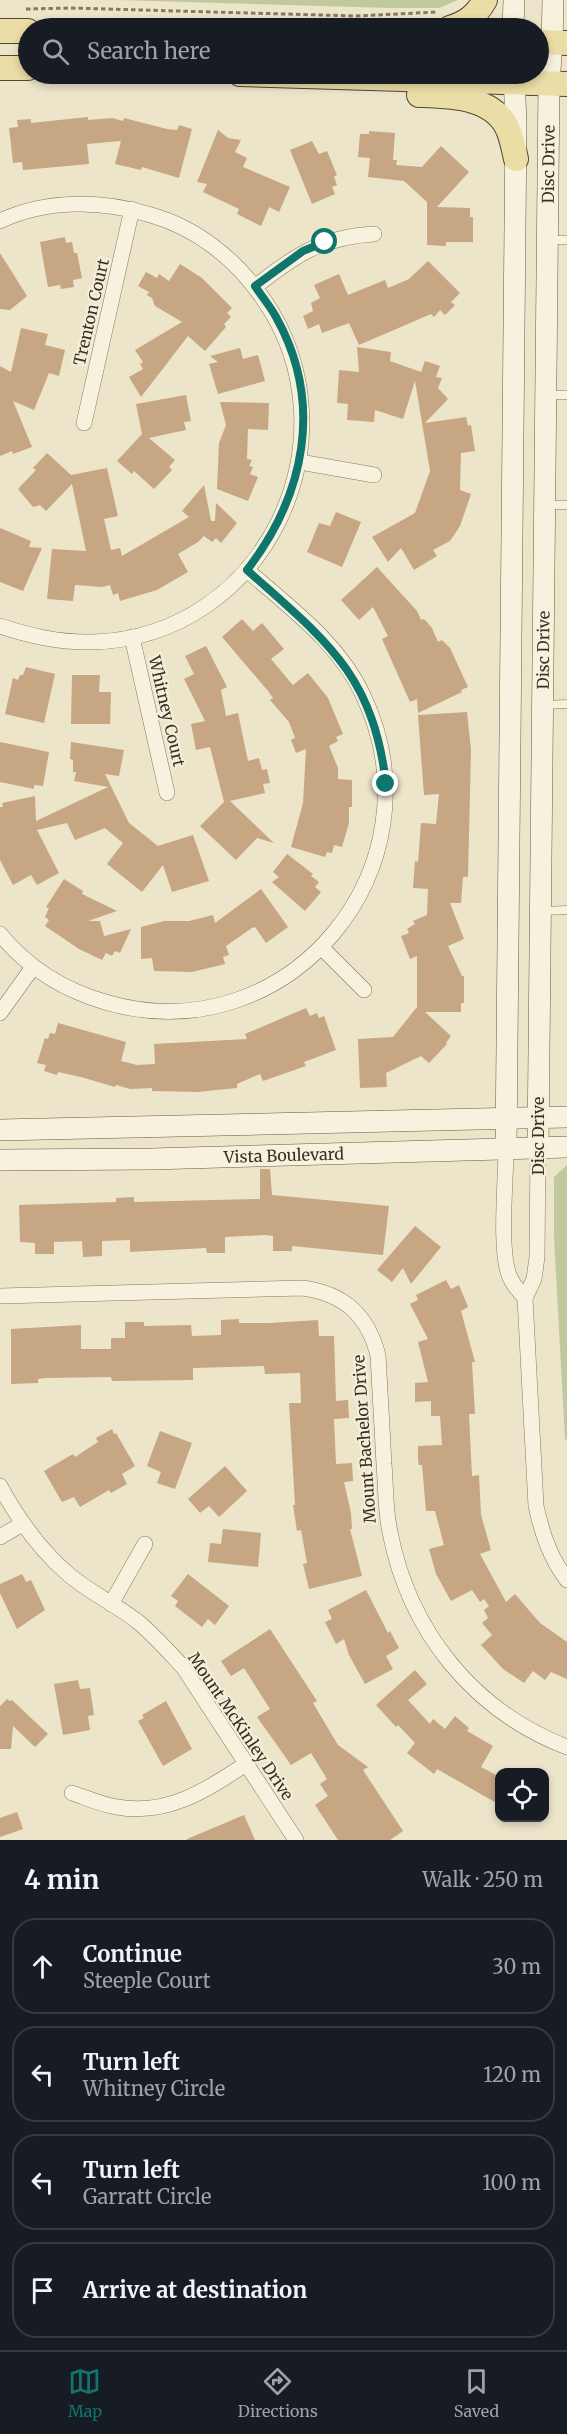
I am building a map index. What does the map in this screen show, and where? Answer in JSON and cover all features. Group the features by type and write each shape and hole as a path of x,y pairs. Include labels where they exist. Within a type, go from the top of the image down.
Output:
{"main road":[{"path":"471,18 485,0"},
{"path":"513,18 514,0"},
{"name":"Disc Drive","path":"538,1148 546,395 557,240 558,84 553,43 553,0"},
{"path":"0,31 18,23"},
{"path":"0,68 18,68"},
{"path":"316,84 365,93 467,98 490,109 501,119 508,130 516,159"},
{"name":"Disc Drive","path":"506,1149 516,159 514,84"},
{"name":"Vista Boulevard","path":"0,1130 567,1118"},
{"name":"Vista Boulevard","path":"0,1160 141,1159 567,1147"}],"street":[{"path":"0,221 39,209 69,204 101,205 132,209 159,217 186,229 213,246 237,266 255,286 276,317 288,344 297,374 303,413 300,462 291,494 279,522 266,546 247,570 216,598 190,615 161,628 132,637 94,642 62,641 29,636 0,626"},
{"name":"Trenton Court","path":"84,423 132,209"},
{"path":"255,286 303,251 349,236 374,234"},
{"path":"300,462 374,475"},
{"path":"0,934 33,967 60,984 90,998 154,1011 186,1011 219,1006 250,996 277,982 322,948 342,925 359,898 377,852 385,813 386,784 375,723 363,694 346,666 313,629 247,570"},
{"name":"Whitney Court","path":"132,637 167,793"},
{"path":"322,948 364,990"},
{"path":"0,1012 33,967"},
{"name":"Disc Drive","path":"538,1148 537,1257 534,1279 525,1298 536,1506 542,1533 549,1550 567,1581"},
{"name":"Disc Drive","path":"506,1149 505,1252 509,1275 525,1298"},
{"name":"Mount Bachelor Drive","path":"0,1296 303,1288 321,1291 351,1307 365,1322 374,1338 378,1354 389,1530 408,1596 431,1638 464,1680 491,1705 522,1726 567,1747"},
{"name":"Mount McKinley Drive","path":"0,1486 22,1524 43,1550 68,1574 136,1621 183,1667 296,1840"},
{"path":"0,1537 22,1524"},
{"path":"111,1604 145,1544"},
{"path":"72,1793 115,1807 139,1810 162,1808 185,1801 205,1791 246,1764"}],"lane":[{"path":"546,395 567,395"},
{"path":"544,505 567,505"},
{"path":"543,705 567,704"},
{"path":"540,911 567,910"}],"path":[{"path":"33,18 70,8 409,18"}],"green space":[{"path":"116,0 458,0 439,8 389,8"},
{"path":"567,1165 567,1440 565,1439 554,1237 554,1177"}],"building":[{"path":"88,117 88,120 112,118 123,121 124,118 167,129 177,130 179,125 192,129 179,178 142,167 141,170 115,164 121,141 87,144 89,164 23,170 22,162 13,163 9,128 18,127 17,120 31,119 31,123"},
{"path":"218,130 228,138 241,140 235,152 247,158 243,167 290,187 279,212 269,207 261,226 237,214 239,209 203,192 207,184 197,182"},
{"path":"369,131 395,133 393,160 397,160 396,165 422,167 441,146 469,172 437,207 470,208 470,217 473,217 473,242 446,242 446,246 427,245 427,202 404,181 368,177 370,158 358,157 360,134 369,134"},
{"path":"312,141 319,154 327,151 337,175 334,177 337,185 332,187 335,194 312,204 290,150"},
{"path":"65,237 66,243 72,242 74,253 77,253 82,278 73,280 74,287 61,289 60,285 48,287 40,242"},
{"path":"0,253 27,296 10,310 0,309"},
{"path":"428,261 460,293 451,302 455,305 445,315 440,310 434,317 431,314 359,345 349,323 322,333 319,324 308,329 303,316 313,311 311,303 320,298 314,285 339,274 348,295 385,280 388,288 409,279"},
{"path":"180,264 202,278 232,308 227,313 231,317 224,324 226,327 205,351 188,336 141,397 129,377 143,369 140,364 143,362 135,350 182,322 155,306 152,298 147,295 149,292 138,286 146,272 157,278 159,274 169,281"},
{"path":"21,328 48,334 45,345 65,350 59,376 49,373 34,410 13,401 32,447 0,456 0,366 11,372"},
{"path":"357,347 391,352 390,361 421,372 425,361 440,366 436,377 442,378 438,388 448,399 425,423 466,417 468,426 471,425 475,451 461,453 460,490 471,494 460,526 450,541 433,550 437,556 414,570 401,548 388,562 372,537 415,513 430,471 415,381 403,419 375,410 374,422 347,420 348,404 337,403 339,370 359,372"},
{"path":"240,348 243,359 258,355 265,381 218,394 209,364 218,362 210,356"},
{"path":"186,395 191,421 184,422 186,430 149,438 175,460 169,467 172,470 154,489 134,471 132,474 117,461 142,434 136,404"},
{"path":"220,402 269,403 268,430 248,429 247,459 252,460 249,466 253,467 250,474 258,477 248,501 217,489 219,443 226,425"},
{"path":"47,453 71,475 107,468 118,516 104,519 111,550 120,548 122,556 189,517 182,511 204,485 211,521 215,521 216,503 237,523 221,543 216,538 212,542 204,536 178,554 188,572 157,590 120,601 118,593 113,595 110,585 102,587 75,585 73,601 47,599 52,549 86,551 72,484 46,511 40,505 33,507 18,489 36,470 33,468"},
{"path":"336,512 361,522 342,567 307,552 319,523 330,526"},
{"path":"0,528 31,541 29,547 42,548 23,591 0,582"},
{"path":"377,567 417,611 421,620 424,619 432,628 438,642 442,640 450,648 468,687 418,713 417,699 410,702 382,639 388,636 373,607 359,620 341,600"},
{"path":"242,619 253,631 262,623 284,649 271,659 293,685 308,673 328,698 343,734 336,737 338,741 329,746 338,768 338,779 352,780 352,807 349,807 349,823 342,847 334,845 332,853 327,852 325,857 291,847 303,803 306,749 296,753 291,740 295,738 289,722 270,700 273,698 268,691 222,637"},
{"path":"206,646 227,687 221,690 226,716 238,713 248,761 259,758 262,770 267,769 270,783 263,784 265,793 230,801 274,843 257,838 236,860 200,826 224,802 210,747 196,750 191,724 205,721 184,679 194,674 185,656"},
{"path":"26,667 55,674 44,723 5,714 13,678 18,680"},
{"path":"72,675 100,675 99,692 111,692 110,724 71,724"},
{"path":"467,712 471,750 468,877 463,877 461,903 450,903 464,939 448,946 464,976 464,1003 461,1003 461,1012 425,1012 451,1036 447,1044 429,1063 421,1056 386,1073 387,1087 360,1088 358,1039 393,1037 417,1007 417,956 410,959 401,936 409,933 407,929 415,924 413,921 427,915 428,889 413,888 415,861 418,862 421,823 436,824 439,794 424,795 418,715"},
{"path":"0,742 49,752 43,786 34,785 34,789 0,782"},
{"path":"71,742 124,750 119,776 105,774 129,823 158,846 193,835 209,881 172,892 163,865 142,892 107,864 123,843 105,828 75,840 67,823 37,830 59,873 37,885 31,875 13,885 0,860 0,807 3,807 2,803 35,796 36,821 108,787 74,781 76,772 73,772 73,760 70,759"},
{"path":"287,854 313,874 311,876 319,882 315,887 321,892 305,911 272,882 279,877 273,872"},
{"path":"64,879 83,891 82,894 117,911 88,921 100,921 104,936 131,929 120,953 115,951 112,956 106,953 102,960 79,949 45,926 49,920 45,917 49,908 46,907"},
{"path":"261,889 288,927 266,943 255,927 252,928 226,946 229,955 223,957 225,964 192,972 154,971 152,958 141,959 141,927 164,921 189,921 213,915 215,923"},
{"path":"306,1008 310,1016 317,1013 319,1018 324,1016 336,1050 304,1062 306,1066 263,1081 260,1074 237,1084 237,1088 197,1092 152,1091 152,1088 130,1089 58,1072 57,1075 44,1071 46,1065 37,1063 45,1038 48,1039 50,1033 55,1034 58,1023 126,1042 121,1061 137,1065 155,1064 154,1044 247,1039 245,1034"},
{"path":"260,1169 270,1169 272,1195 389,1206 383,1255 292,1246 292,1251 273,1251 273,1236 265,1235 225,1237 225,1253 207,1253 206,1248 130,1252 130,1240 102,1241 102,1256 83,1257 82,1241 54,1242 54,1254 35,1254 35,1243 20,1242 19,1205 116,1202 116,1198 134,1197 134,1202 260,1199"},
{"path":"415,1226 441,1247 411,1284 403,1268 392,1282 377,1270"},
{"path":"446,1280 451,1289 459,1285 468,1307 461,1311 475,1362 472,1362 475,1414 469,1414 472,1476 479,1475 481,1515 491,1550 480,1554 506,1602 515,1594 540,1623 567,1642 567,1679 551,1672 545,1680 533,1671 524,1683 503,1669 481,1645 492,1635 482,1623 488,1618 484,1610 489,1606 484,1599 480,1602 472,1590 451,1601 436,1574 429,1549 444,1545 435,1511 426,1511 422,1465 419,1465 418,1461 418,1446 442,1445 440,1416 431,1416 431,1401 415,1402 415,1383 428,1382 418,1342 428,1339 410,1304 418,1300 416,1295"},
{"path":"239,1319 239,1323 318,1320 319,1336 334,1336 336,1401 348,1400 349,1418 334,1419 336,1464 352,1463 353,1481 344,1482 351,1513 352,1529 350,1529 362,1576 309,1589 303,1564 307,1563 301,1530 297,1531 293,1505 295,1505 289,1403 301,1403 300,1373 265,1374 264,1366 193,1368 193,1380 112,1381 111,1377 45,1378 38,1379 38,1383 11,1384 11,1329 81,1325 81,1349 111,1349 111,1338 125,1338 125,1322 144,1322 144,1326 191,1325 192,1336 221,1335 221,1320"},
{"path":"112,1429 135,1466 122,1474 127,1484 111,1493 109,1490 80,1507 74,1497 62,1502 44,1471 73,1454 75,1457 98,1442 96,1438"},
{"path":"160,1431 192,1443 175,1489 157,1483 161,1472 147,1466"},
{"path":"225,1466 247,1491 219,1517 209,1506 200,1513 188,1499"},
{"path":"223,1529 261,1533 258,1567 208,1562 210,1543 221,1544"},
{"path":"22,1574 26,1582 31,1580 45,1610 17,1629 0,1593 0,1584"},
{"path":"188,1574 229,1606 215,1625 208,1619 202,1627 175,1606 178,1601 171,1596"},
{"path":"366,1590 388,1633 390,1631 399,1648 386,1656 393,1669 365,1684 349,1655 344,1639 336,1644 325,1622 332,1619 328,1610"},
{"path":"270,1629 317,1701 313,1703 338,1745 368,1767 363,1770 403,1831 390,1840 338,1840 315,1805 328,1796 320,1784 327,1779 311,1753 291,1765 257,1717 270,1709 244,1668 231,1676 221,1661"},
{"path":"415,1670 427,1684 408,1700 430,1724 433,1719 445,1729 455,1716 469,1728 467,1731 493,1746 481,1767 495,1774 495,1802 437,1769 434,1774 407,1753 415,1743 376,1705"},
{"path":"78,1680 80,1689 90,1688 94,1715 88,1716 90,1730 63,1735 54,1684"},
{"path":"7,1699 12,1700 48,1734 35,1747 13,1726 11,1749 0,1749 0,1706"},
{"path":"166,1701 192,1749 163,1766 138,1721 144,1718 142,1715"},
{"path":"17,1812 23,1829 0,1837 0,1818"},
{"path":"244,1815 255,1840 187,1840 187,1839"}],"route":[{"path":"325,242 303,251 255,286 276,317 288,344 297,374 302,404 303,431 300,462 291,494 266,546 247,570 313,629 346,666 363,694 375,723 386,784"}]}
